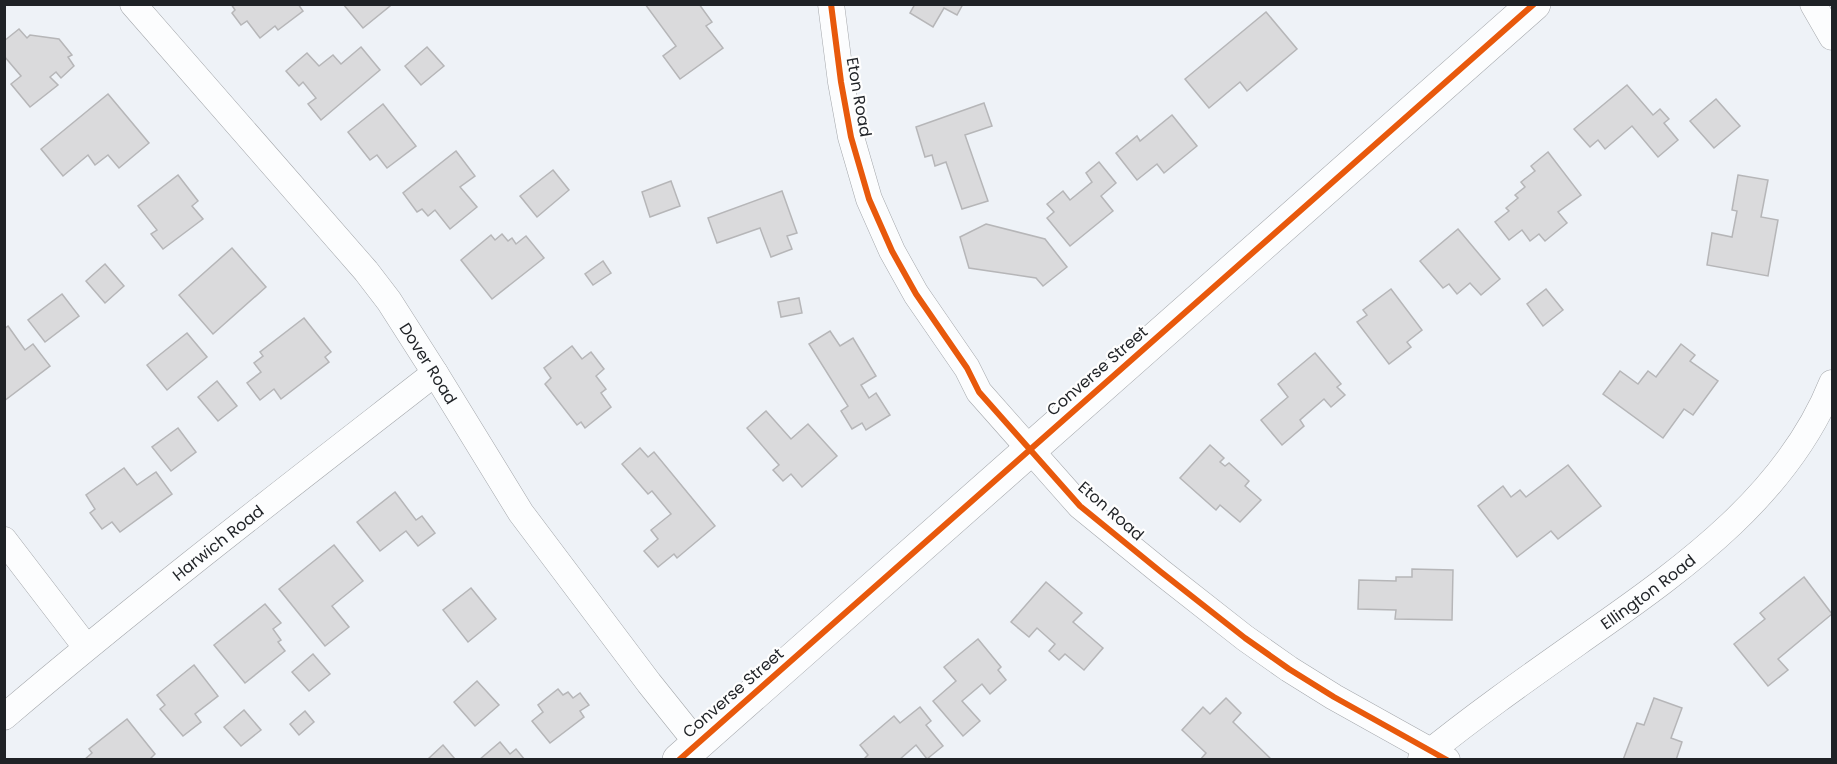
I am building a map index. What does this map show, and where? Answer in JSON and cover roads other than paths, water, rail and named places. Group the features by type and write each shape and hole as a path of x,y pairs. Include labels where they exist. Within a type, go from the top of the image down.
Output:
{"main road":[{"name":"Converse Street","path":"688,751 1534,4"}],"street":[{"name":"Dover Road","path":"133,4 366,271 389,301 521,513 649,683 688,751"},
{"name":"Eton Road","path":"831,4 851,137 869,199 892,251 916,294 967,368 979,392 1080,506 1161,572 1245,638 1334,697 1433,756"},
{"path":"1813,4 1833,37"},
{"name":"Harwich Road","path":"4,717 86,647 201,555 435,373"},
{"name":"Ellington Road","path":"1433,756 1523,682 1663,582 1710,545 1747,508 1787,462 1818,414 1833,383"},
{"path":"4,540 86,647"}]}
